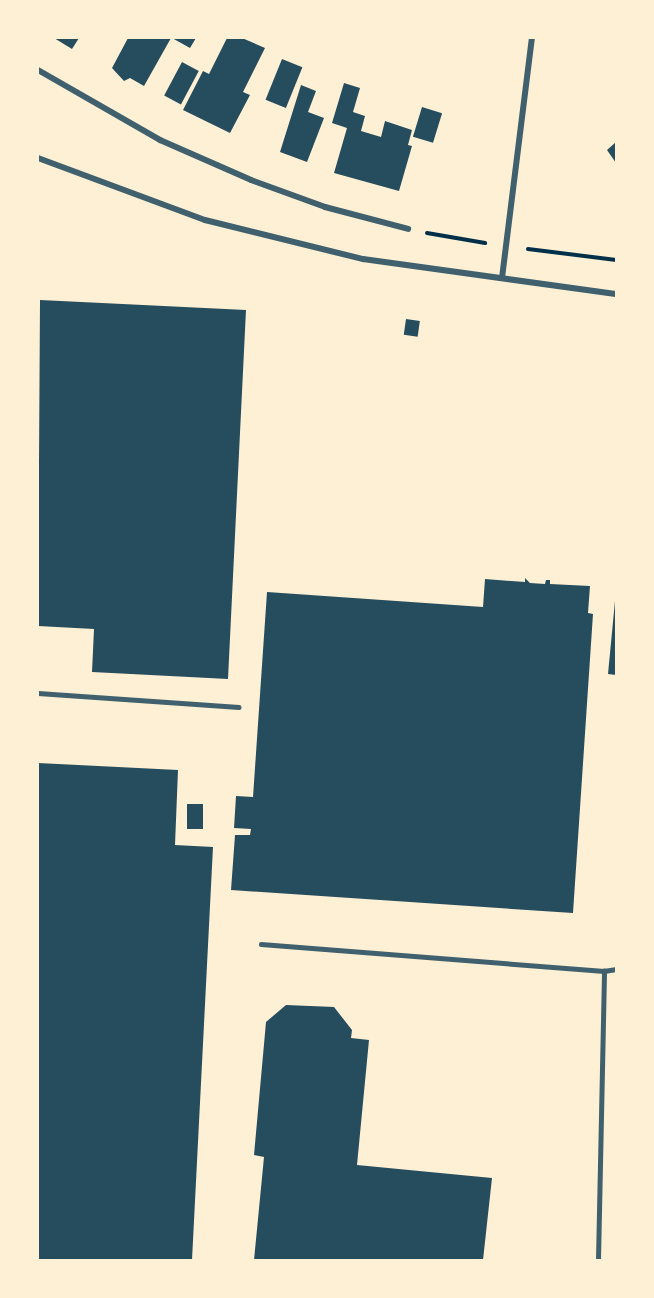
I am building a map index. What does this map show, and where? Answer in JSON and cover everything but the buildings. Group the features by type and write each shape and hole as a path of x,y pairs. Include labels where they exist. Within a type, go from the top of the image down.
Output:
{"street":[{"path":"502,278 532,38"},
{"path":"38,70 160,140 251,180 325,207 408,229"},
{"path":"38,159 204,220 363,259 616,294"}],"lane":[{"path":"38,693 239,707"},
{"path":"261,944 604,971 616,969"},
{"path":"598,1260 604,971"}]}
